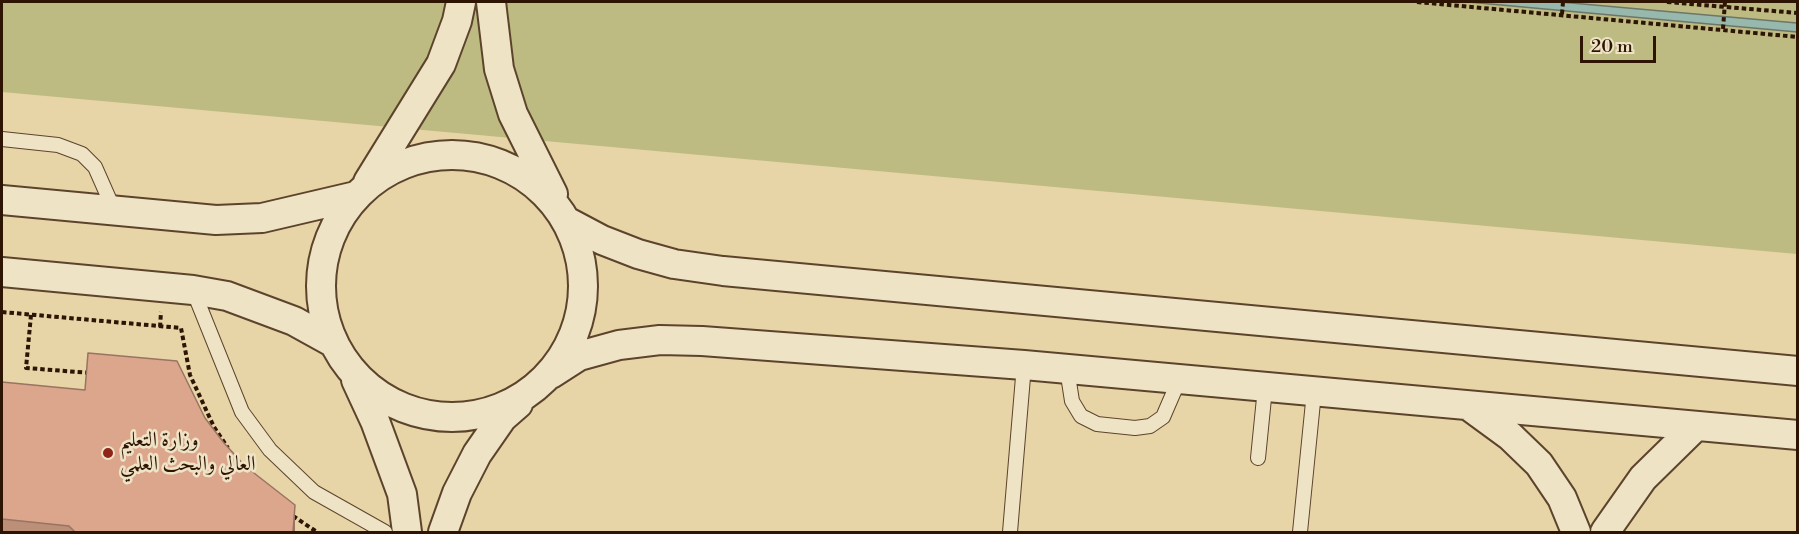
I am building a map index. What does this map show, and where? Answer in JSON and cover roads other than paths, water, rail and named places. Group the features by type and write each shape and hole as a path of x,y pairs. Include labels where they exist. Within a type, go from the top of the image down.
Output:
{"street":[{"path":"407,532 402,494 375,421 352,373 332,342 321,304 321,265 333,228 360,191 441,64 457,21 460,2"},
{"path":"443,532 457,493 477,454 502,418 545,380 569,348 581,317 585,285 580,253 566,219 513,114 499,69 491,23 491,2"},
{"path":"2,200 216,220 262,218 307,209 360,191 404,164 448,154 493,161 533,182 566,219 638,254 715,270 1797,371"},
{"path":"2,272 193,290 262,307 332,342"},
{"path":"352,373 384,399 423,415 464,418 504,407 579,356 619,345 660,340 702,341 1024,365 1797,435"},
{"path":"1467,405 1510,436 1539,464 1562,498 1576,532"},
{"path":"1605,532 1643,478 1696,426"}],"lane":[{"path":"2,139 58,145 82,154 94,167 114,210"},
{"path":"193,290 242,412 270,450 314,492 384,532"},
{"path":"1010,532 1024,365"},
{"path":"1067,369 1072,401 1081,416 1097,424 1135,428 1150,426 1163,417 1179,380"},
{"path":"1258,458 1265,388"},
{"path":"1300,532 1314,392"}],"water":[{"path":"1468,2 1560,2 1797,23 1797,32"}],"place":[{"name":"وزارة التعليم العالي والبحث العلمي","path":"108,453"}]}
